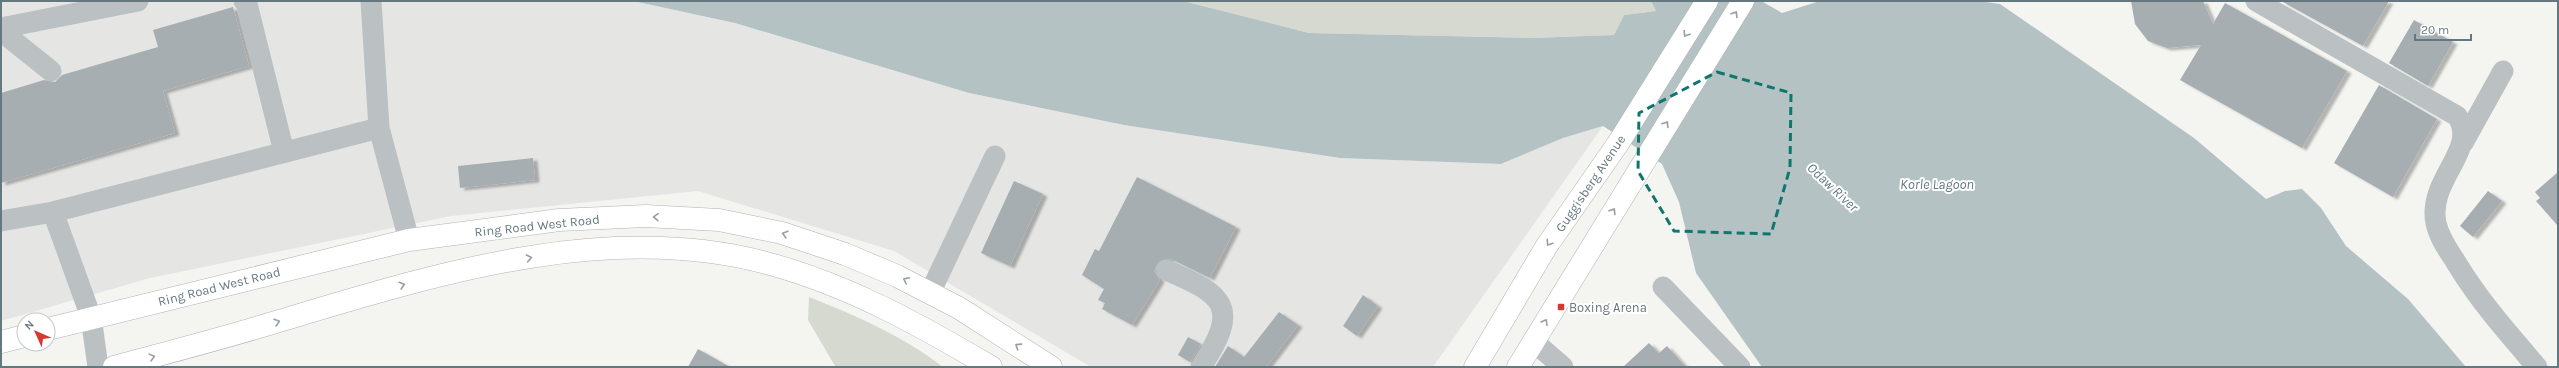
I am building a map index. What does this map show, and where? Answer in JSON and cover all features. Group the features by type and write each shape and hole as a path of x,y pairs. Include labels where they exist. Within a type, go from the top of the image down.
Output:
{"main road":[{"name":"Guggisberg Avenue","path":"1475,367 1546,247 1618,142 1707,1"},
{"path":"1518,367 1743,1"},
{"name":"Ring Road West Road","path":"56,327 409,240 559,220 646,216 719,220 782,233 845,254 897,276 959,308 1051,367"},
{"path":"114,367 419,280 536,257 596,250 650,249 708,252 768,264 804,274 841,287 899,314 991,367"},
{"path":"1461,367 1482,353 1517,295"},
{"path":"1,342 16,338"}],"lane":[{"path":"1,30 138,1"},
{"path":"244,1 247,4 284,152"},
{"path":"371,1 379,128 409,240"},
{"path":"2256,1 2450,112 2461,122 2464,129 2463,143"},
{"path":"1,30 52,71"},
{"path":"2503,71 2439,186 2435,200 2436,224 2443,242 2482,304 2537,367"},
{"path":"1,220 53,212 379,128"},
{"path":"930,293 995,156"},
{"path":"53,212 91,317 98,367"},
{"path":"1166,270 1201,284 1216,297 1222,307 1224,322 1220,335 1202,367"},
{"path":"1663,287 1740,367"},
{"path":"1534,341 1563,367"}],"highlighted area":[{"path":"1717,72 1791,93 1790,168 1771,234 1674,231 1638,171 1639,113"}],"shaded area":[{"path":"1,1 633,1 735,23 969,93 1124,125 1340,158 1501,164 1563,138 1603,126 1433,367 1091,367 894,251 698,191 451,216 150,278 32,312 16,312 16,317 1,321"},
{"path":"1183,1 1651,1 1656,11 1624,15 1614,35 1532,38 1309,33"},
{"path":"809,297 878,327 912,346 943,367 835,366 808,320"}],"water":[{"name":"Korle Lagoon","path":"633,1 1183,1 1309,33 1532,38 1614,35 1624,15 1656,11 1651,1 1761,1 1782,13 1820,1 1979,1 2000,4 2194,138 2266,199 2285,191 2302,189 2321,208 2346,246 2408,299 2466,367 1762,367 1696,273 1679,202 1662,164 1603,126 1563,138 1501,164 1340,158 1124,125 969,93 735,23"}],"building":[{"path":"2131,1 2203,1 2213,24 2225,3 2347,71 2302,148 2180,80 2201,45 2167,48 2148,41 2135,24"},
{"path":"2281,1 2389,1 2363,46"},
{"path":"233,7 249,66 163,91 175,133 1,183 1,93 44,80 55,82 62,75 158,47 153,30"},
{"path":"2414,20 2453,42 2428,86 2389,63"},
{"path":"2379,85 2437,119 2393,197 2334,163"},
{"path":"533,158 535,180 460,188 458,166"},
{"path":"2558,172 2558,226 2536,201 2540,198 2535,192"},
{"path":"1137,177 1236,227 1210,278 1171,259 1159,261 1154,271 1160,280 1132,325 1102,309 1105,303 1098,300 1104,289 1082,275 1095,249 1099,251"},
{"path":"1014,181 1043,194 1010,266 981,253"},
{"path":"2488,191 2502,201 2473,237 2460,226"},
{"path":"1363,295 1378,306 1357,336 1343,326"},
{"path":"1279,312 1298,325 1266,367 1215,367 1228,346 1244,357"},
{"path":"1188,337 1201,344 1190,362 1178,355"},
{"path":"1649,343 1659,353 1667,346 1686,367 1623,367"},
{"path":"698,349 730,367 688,367"}],"place":[{"name":"Boxing Arena","path":"1561,307"}],"water label":[{"name":"Odaw River","path":"1833,187"}]}
